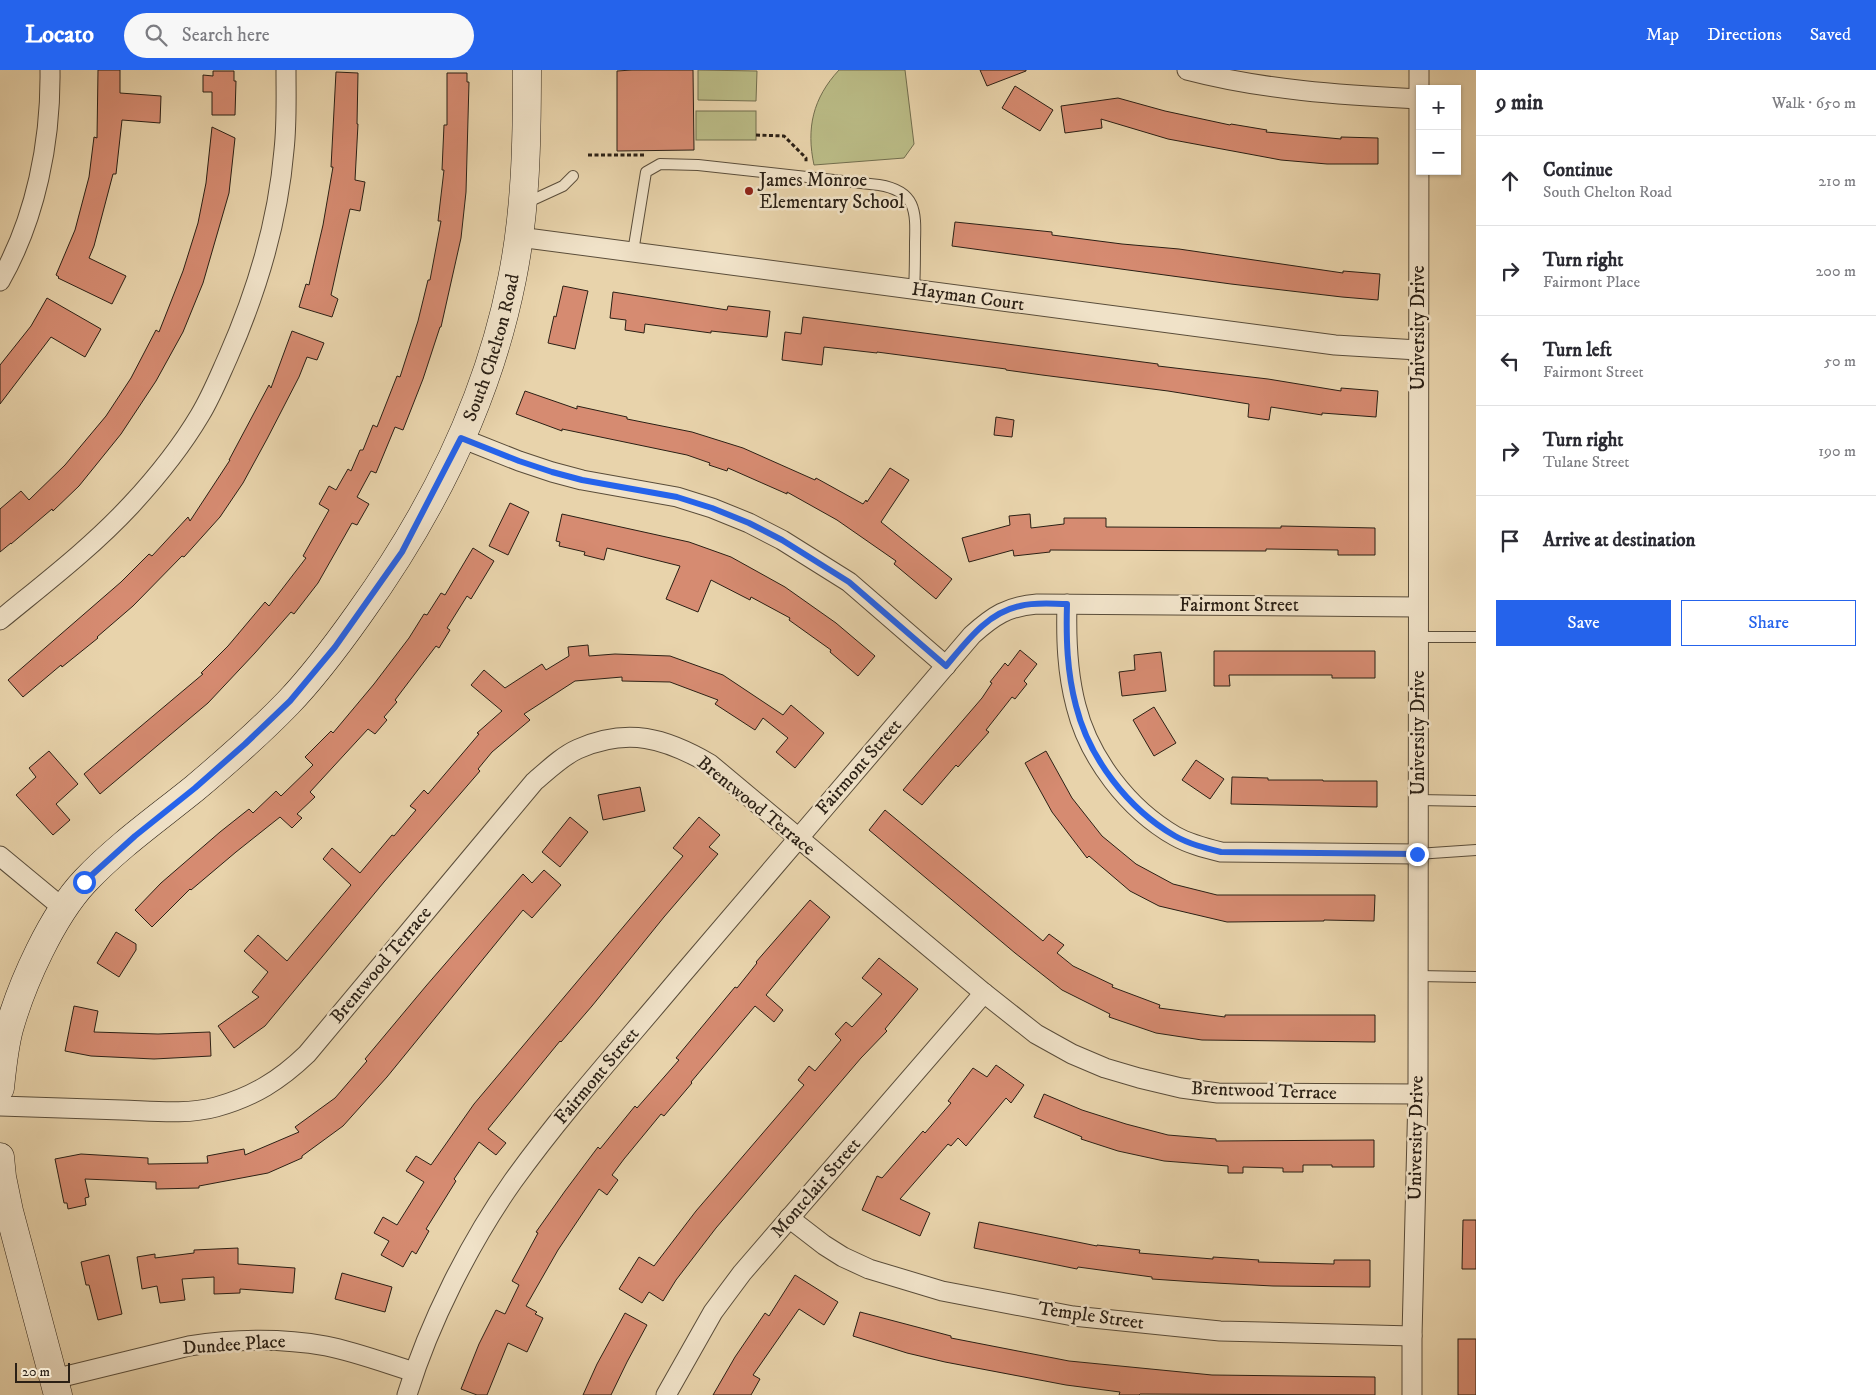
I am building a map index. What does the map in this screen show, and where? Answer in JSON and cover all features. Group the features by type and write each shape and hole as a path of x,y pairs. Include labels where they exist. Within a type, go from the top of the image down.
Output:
{"main road":[{"name":"South Chelton Road","path":"0,1088 9,1030 30,972 64,909 84,882 135,836 195,788 245,744 296,694 335,647 402,552 475,409 501,328 512,279 523,204 526,161 527,70"},
{"path":"0,1157 9,1211 56,1387"}],"street":[{"path":"0,280 21,236 38,179 48,113 50,70"},
{"path":"0,620 81,554 114,523 157,475 200,415 241,326 257,282 269,237 284,150 286,70"},
{"path":"1187,70 1252,85 1361,96 1416,99"},
{"name":"University Drive","path":"1419,70 1419,85"},
{"name":"University Drive","path":"1412,1395 1418,1094 1419,130"},
{"name":"Hayman Court","path":"519,237 1335,345 1418,350"},
{"path":"461,438 552,472 582,480 677,497 712,508 749,523 782,540 849,582 946,666"},
{"path":"1067,604 1067,657 1076,707 1086,734 1116,785 1134,806 1175,836 1190,843 1221,852 1417,854"},
{"name":"Fairmont Street","path":"407,1395 414,1372 436,1319 486,1222 512,1182 575,1102 797,839 972,635 987,621 1004,611 1021,605 1418,606"},
{"name":"Brentwood Terrace","path":"0,1106 153,1112 188,1111 214,1108 262,1089 287,1073 307,1054 534,782 576,750 620,736 665,742 688,751 710,764 797,839 984,994 1036,1034 1072,1054 1105,1068 1147,1080 1181,1088 1218,1093 1418,1094"},
{"path":"0,856 64,909"},
{"name":"Montclair Street","path":"666,1395 714,1312 742,1274 984,994"},
{"name":"Temple Street","path":"790,1218 824,1245 868,1269 942,1291 1073,1316 1220,1331 1412,1336"},
{"name":"Dundee Place","path":"56,1387 182,1348 210,1343 265,1340 293,1341 327,1346 414,1372"}],"lane":[{"path":"633,252 646,172 660,164 698,166 879,185 893,187 905,195 916,217 914,290"},
{"path":"523,204 563,186 573,176"},
{"path":"1417,637 1476,637"},
{"path":"1418,800 1476,801"},
{"path":"1417,854 1476,850"},
{"path":"1417,976 1476,977"}],"path":[{"path":"756,135 784,136 806,158 806,166"}],"green space":[{"path":"698,70 757,71 756,101 698,100"},
{"path":"839,70 905,70 914,144 904,158 814,165 811,138 814,114 823,91"},
{"path":"696,111 756,111 756,140 696,140"}],"building":[{"path":"98,70 120,70 120,93 161,96 160,123 122,120 116,174 113,174 94,246 89,258 126,276 112,304 58,278 56,275 75,230 89,177 94,137 97,138"},
{"path":"693,70 694,150 617,151 617,71"},
{"path":"980,70 1026,70 1026,71 987,86"},
{"path":"213,71 234,71 234,81 236,81 235,115 212,115 212,92 203,92 203,75 213,76"},
{"path":"336,72 358,73 355,180 365,182 360,211 350,209 331,295 338,299 332,317 299,307 306,284 309,285 323,225 333,167 331,167"},
{"path":"447,73 467,73 467,82 469,82 466,192 461,238 441,327 403,430 395,427 376,473 371,471 357,497 369,504 357,525 352,523 318,583 294,614 291,612 208,703 100,794 84,774 203,674 201,673 228,646 265,602 269,606 306,558 303,556 329,510 319,504 329,486 336,490 348,469 351,471 360,450 363,450 373,425 377,427 397,376 400,377 418,321 428,280 430,280 441,221 438,221 444,170 442,170 444,125 447,125"},
{"path":"1015,86 1053,110 1040,131 1002,108"},
{"path":"1118,98 1165,111 1230,125 1267,130 1266,132 1341,139 1341,137 1378,138 1378,164 1327,164 1281,160 1168,139 1101,119 1102,128 1065,133 1061,106"},
{"path":"212,127 235,138 229,193 203,283 183,332 156,381 121,434 79,486 53,511 52,509 0,552 0,509 21,491 29,500 65,465 106,416 131,378 156,330 159,332 183,271 198,223 206,183"},
{"path":"955,222 1052,232 1052,235 1179,249 1343,273 1343,271 1380,274 1378,300 1231,284 952,246"},
{"path":"563,286 588,291 575,349 548,343"},
{"path":"613,292 727,310 728,306 770,311 767,337 711,331 711,333 645,324 644,333 625,330 626,320 610,318"},
{"path":"47,298 101,329 85,357 51,337 0,404 0,365 31,326"},
{"path":"803,317 1158,364 1158,366 1268,379 1341,391 1341,388 1378,391 1376,417 1322,413 1322,415 1271,407 1269,420 1248,417 1249,404 1168,391 877,352 824,347 822,365 782,360 785,332 801,334"},
{"path":"292,331 324,343 317,360 307,357 299,377 267,439 243,483 220,517 184,557 182,556 133,606 98,638 62,667 61,665 23,697 8,680 121,582 149,554 152,556 188,517 190,521 230,460 269,385 271,388"},
{"path":"525,391 577,409 577,406 627,417 627,419 692,432 743,448 815,480 816,478 863,504 866,500 867,502 890,468 909,480 881,522 952,579 936,599 894,564 896,561 837,520 787,492 787,494 728,468 727,471 687,455 562,429 562,431 516,414"},
{"path":"996,417 1014,420 1012,437 994,435"},
{"path":"510,503 529,512 508,555 489,546"},
{"path":"562,514 689,542 731,557 785,587 836,623 875,656 858,676 830,652 831,650 789,620 790,618 751,597 750,600 711,580 698,612 666,599 680,566 607,548 604,560 584,555 585,552 559,546 560,542 556,541"},
{"path":"1030,514 1031,528 1064,524 1064,518 1106,518 1106,527 1281,528 1281,526 1375,528 1375,555 1338,555 1338,550 1266,549 1266,551 1050,550 1050,552 1014,556 1013,550 969,562 962,538 1010,525 1009,516"},
{"path":"473,548 494,561 471,599 467,596 447,628 450,630 439,648 436,646 395,700 397,702 384,717 387,720 375,734 368,729 310,792 315,797 297,814 302,818 292,828 280,817 190,889 152,927 135,910 161,883 220,832 249,809 253,813 276,791 281,796 313,765 305,757 331,731 333,733 374,684 409,638 424,614 427,615 441,593 445,595"},
{"path":"588,645 589,656 615,654 670,656 723,675 783,715 791,705 824,733 795,768 776,752 788,738 763,718 755,730 715,704 718,700 670,682 622,681 622,677 575,681 524,714 530,720 492,752 478,769 480,771 384,882 265,1026 234,1048 218,1026 259,997 252,992 268,972 244,951 258,935 287,961 351,885 323,859 332,848 360,873 416,810 410,806 424,790 428,794 479,734 477,733 502,711 471,685 484,670 505,688 542,664 546,670 569,656 568,647"},
{"path":"1020,650 1037,664 1024,681 1027,684 1015,699 1012,697 986,730 989,732 958,767 956,765 922,805 903,790 982,698 992,683 990,682 1005,663 1008,666"},
{"path":"1214,651 1375,651 1375,678 1332,678 1332,675 1229,675 1230,686 1214,686"},
{"path":"1161,652 1166,691 1122,696 1119,672 1135,670 1134,655"},
{"path":"1154,707 1176,743 1154,756 1133,720"},
{"path":"49,751 78,784 56,804 70,820 53,835 16,795 36,777 29,768"},
{"path":"1046,751 1072,798 1102,836 1136,864 1173,884 1217,895 1375,895 1374,921 1227,922 1159,906 1130,891 1089,856 1087,858 1052,812 1025,763"},
{"path":"1196,760 1224,779 1210,799 1182,780"},
{"path":"1232,777 1268,778 1268,780 1377,781 1377,807 1231,804"},
{"path":"640,787 645,811 603,820 598,795"},
{"path":"885,810 1043,941 1049,934 1064,945 1057,953 1073,966 1113,985 1112,987 1160,1005 1159,1008 1225,1017 1225,1015 1375,1015 1375,1042 1202,1040 1156,1033 1109,1017 1110,1014 1062,990 1015,953 869,830"},
{"path":"570,817 588,832 560,867 542,852"},
{"path":"699,817 720,835 709,847 718,854 488,1129 506,1143 496,1155 479,1142 454,1179 456,1181 426,1229 429,1231 416,1254 412,1251 403,1267 381,1255 389,1241 374,1233 383,1217 397,1225 424,1182 406,1171 416,1156 431,1165 474,1104 683,856 673,848"},
{"path":"544,870 561,885 532,918 523,910 387,1077 343,1126 302,1156 302,1158 268,1173 199,1186 199,1188 156,1189 156,1182 85,1179 89,1197 85,1198 86,1205 68,1209 67,1203 64,1203 55,1159 81,1154 148,1158 148,1164 208,1163 207,1156 244,1149 245,1155 299,1132 295,1127 335,1098 367,1061 365,1059 426,986 523,874 532,883"},
{"path":"810,900 830,917 766,995 783,1010 774,1022 755,1006 664,1116 661,1114 624,1159 612,1175 618,1180 607,1195 599,1189 558,1250 526,1306 543,1318 527,1352 508,1343 487,1395 477,1395 461,1389 479,1344 496,1310 505,1314 519,1285 512,1281 538,1233 536,1232 565,1191 598,1147 600,1149 635,1106 637,1108 679,1060 676,1058"},
{"path":"116,932 136,944 136,950 119,977 97,963"},
{"path":"879,958 918,989 885,1029 887,1031 861,1058 716,1228 676,1280 663,1301 649,1292 642,1303 619,1289 639,1257 654,1266 696,1211 804,1085 798,1080 809,1066 815,1071 841,1040 835,1034 846,1022 852,1027 882,994 862,978"},
{"path":"74,1006 98,1011 94,1032 158,1034 210,1032 211,1056 154,1059 91,1056 65,1051"},
{"path":"996,1065 1024,1085 1011,1103 1006,1098 966,1146 958,1138 951,1146 948,1144 900,1199 930,1213 920,1236 862,1210 877,1176 882,1178 923,1131 925,1133 951,1103 948,1101 973,1068 987,1077"},
{"path":"1044,1094 1082,1110 1168,1135 1216,1139 1216,1141 1374,1140 1374,1167 1303,1165 1303,1172 1283,1172 1283,1168 1243,1167 1243,1173 1228,1173 1228,1166 1164,1161 1118,1151 1081,1139 1082,1137 1034,1117"},
{"path":"1463,1220 1476,1220 1476,1269 1462,1269"},
{"path":"979,1222 1097,1246 1140,1250 1139,1253 1213,1259 1213,1257 1259,1260 1258,1262 1334,1264 1334,1260 1370,1260 1370,1287 1273,1286 1196,1282 1152,1279 1152,1277 1078,1267 1077,1269 974,1248"},
{"path":"238,1248 238,1264 295,1268 293,1293 240,1289 240,1293 214,1294 214,1277 182,1279 185,1300 160,1303 157,1286 142,1289 137,1257 155,1254 155,1258 194,1253 194,1250"},
{"path":"109,1255 122,1314 98,1320 89,1285 86,1285 81,1262"},
{"path":"342,1273 392,1287 385,1312 335,1299"},
{"path":"795,1275 838,1302 824,1325 799,1309 753,1375 760,1379 751,1395 713,1395 735,1357 765,1313 769,1316"},
{"path":"860,1312 951,1336 951,1338 1069,1361 1212,1375 1375,1377 1375,1395 1119,1395 1120,1392 1066,1385 945,1362 907,1353 853,1336"},
{"path":"625,1313 647,1325 611,1395 583,1395 597,1364"},
{"path":"1458,1339 1476,1339 1476,1395 1458,1395"}],"place":[{"name":"James Monroe Elementary School","path":"749,191"}],"route":[{"path":"84,882 135,836 195,788 290,701 335,647 402,552 461,438 552,472 582,480 677,497 712,508 749,523 782,540 849,582 946,666 972,635 987,621 1004,611 1021,605 1067,604 1066,649 1076,707 1086,734 1116,785 1134,806 1175,836 1198,846 1221,852 1417,854"}]}
